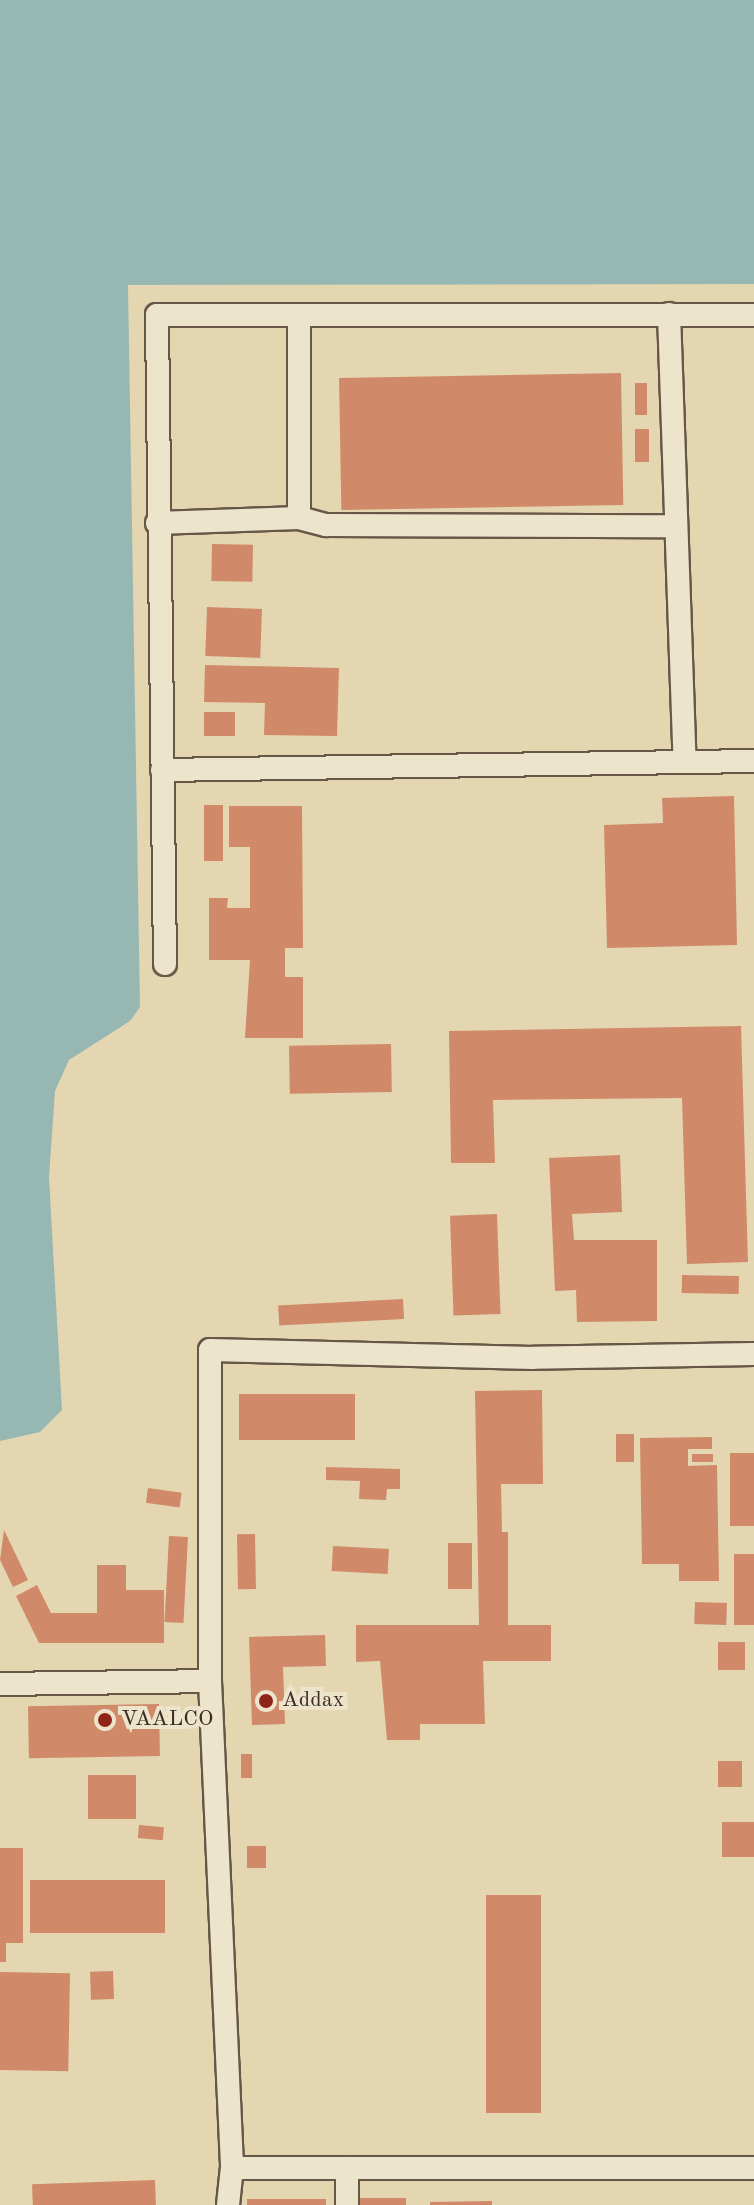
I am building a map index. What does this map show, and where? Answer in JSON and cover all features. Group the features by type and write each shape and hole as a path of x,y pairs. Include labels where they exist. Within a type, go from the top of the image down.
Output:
{"street":[{"path":"669,314 685,761"},
{"path":"165,964 157,523 157,315 754,315"},
{"path":"299,316 299,518"},
{"path":"157,523 299,518 326,525 675,526"},
{"path":"162,770 754,761"},
{"path":"228,2205 232,2168 210,1681 210,1350 533,1358 754,1354"},
{"path":"0,1684 210,1681"},
{"path":"232,2168 754,2168"},
{"path":"347,2170 347,2205"}],"water":[{"path":"0,0 754,0 754,284 128,285 140,1007 130,1021 69,1060 55,1091 49,1177 62,1410 40,1432 0,1441"}],"building":[{"path":"621,373 623,505 341,510 339,378"},
{"path":"635,383 647,383 647,415 635,415"},
{"path":"635,429 649,429 649,462 635,462"},
{"path":"212,544 253,545 252,582 211,581"},
{"path":"207,607 262,609 260,658 205,656"},
{"path":"205,665 339,668 337,736 264,735 265,703 204,702"},
{"path":"204,712 235,712 235,736 204,736"},
{"path":"734,796 737,945 607,948 604,825 663,823 662,798"},
{"path":"204,805 223,805 223,861 204,861"},
{"path":"229,806 302,806 303,948 285,948 285,977 303,977 303,1038 245,1038 250,960 209,960 209,898 228,898 227,908 250,908 250,847 229,847"},
{"path":"741,1026 748,1262 687,1264 682,1098 493,1100 495,1163 451,1163 449,1031"},
{"path":"391,1044 392,1092 290,1094 289,1046"},
{"path":"620,1155 622,1212 572,1214 574,1240 657,1240 657,1321 577,1322 576,1290 555,1291 549,1158"},
{"path":"497,1214 500,1314 454,1316 450,1216"},
{"path":"682,1275 739,1276 739,1294 682,1293"},
{"path":"403,1299 404,1319 279,1326 278,1306"},
{"path":"542,1390 543,1484 501,1484 502,1532 508,1532 508,1625 551,1625 551,1661 483,1661 485,1724 420,1724 420,1740 387,1740 380,1661 356,1662 356,1625 479,1625 475,1391"},
{"path":"239,1394 355,1394 355,1440 239,1440"},
{"path":"616,1434 634,1434 634,1462 616,1462"},
{"path":"712,1437 712,1449 688,1449 688,1466 717,1465 719,1581 679,1581 679,1564 642,1564 640,1438"},
{"path":"730,1453 754,1453 754,1526 730,1526"},
{"path":"692,1454 713,1454 713,1462 692,1462"},
{"path":"326,1467 400,1469 400,1489 387,1489 386,1500 359,1499 360,1481 326,1480"},
{"path":"148,1488 182,1493 180,1508 146,1503"},
{"path":"4,1530 28,1580 13,1587 0,1560"},
{"path":"237,1534 255,1534 256,1589 238,1589"},
{"path":"169,1536 188,1537 183,1623 164,1622"},
{"path":"448,1543 472,1543 472,1589 448,1589"},
{"path":"333,1546 389,1549 388,1574 332,1571"},
{"path":"734,1554 754,1554 754,1625 734,1625"},
{"path":"97,1565 126,1565 126,1590 164,1590 164,1643 39,1643 16,1596 37,1585 51,1613 97,1613"},
{"path":"695,1602 727,1603 726,1625 694,1624"},
{"path":"325,1635 326,1666 283,1667 285,1724 252,1725 249,1637"},
{"path":"718,1642 745,1642 745,1670 718,1670"},
{"path":"159,1704 160,1756 29,1758 28,1706"},
{"path":"241,1754 252,1754 252,1778 241,1778"},
{"path":"718,1761 742,1761 742,1787 718,1787"},
{"path":"88,1775 136,1775 136,1819 88,1819"},
{"path":"722,1822 754,1822 754,1857 722,1857"},
{"path":"139,1825 164,1827 163,1840 138,1838"},
{"path":"247,1846 266,1846 266,1868 247,1868"},
{"path":"0,1848 23,1848 23,1943 6,1943 6,1962 0,1962"},
{"path":"30,1880 165,1880 165,1933 30,1933"},
{"path":"486,1895 541,1895 541,2113 486,2113"},
{"path":"113,1971 114,1999 91,2000 90,1972"},
{"path":"0,1972 70,1973 68,2071 0,2070"},
{"path":"155,2180 156,2205 33,2205 32,2184"},
{"path":"357,2198 406,2198 406,2205 357,2205"},
{"path":"247,2199 326,2199 326,2205 247,2205"},
{"path":"492,2201 492,2205 430,2205 430,2202"}],"place":[{"name":"Addax","path":"266,1701"},
{"name":"VAALCO","path":"105,1720"}]}
